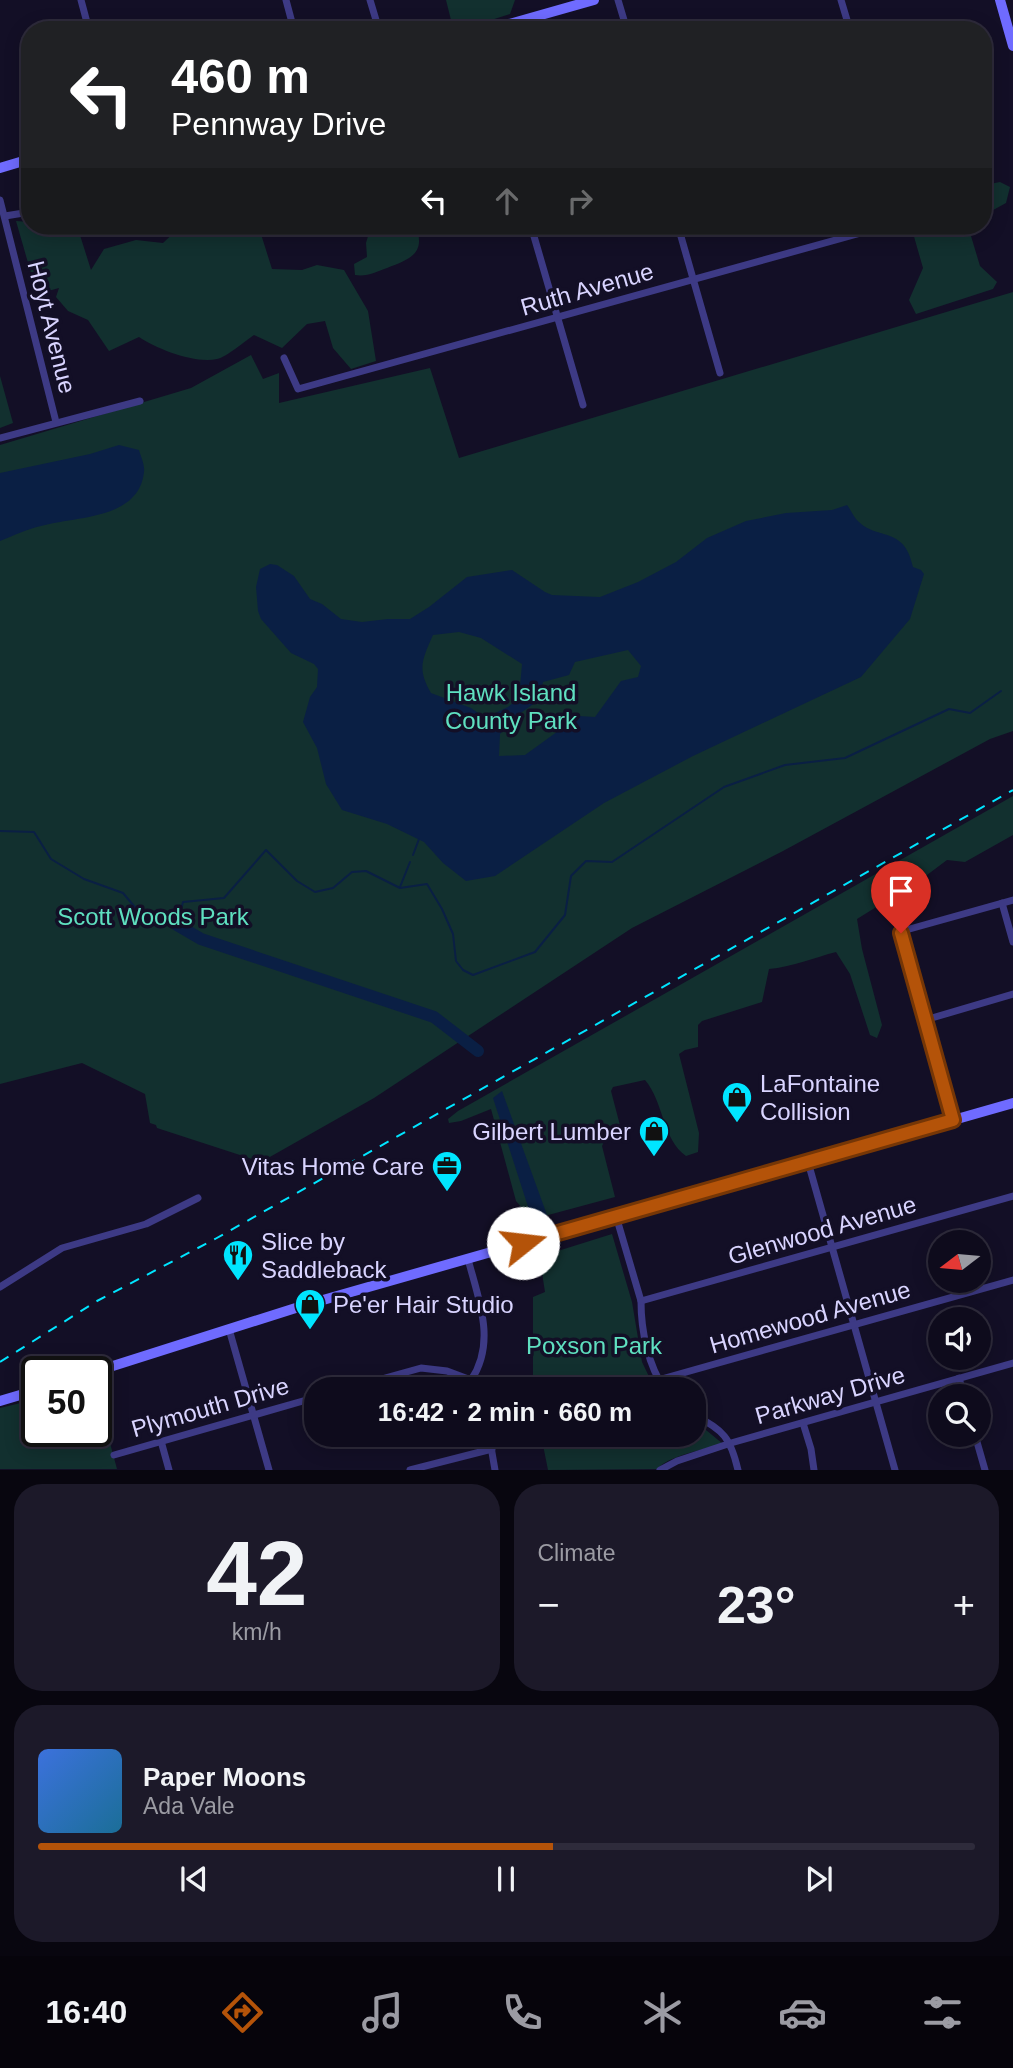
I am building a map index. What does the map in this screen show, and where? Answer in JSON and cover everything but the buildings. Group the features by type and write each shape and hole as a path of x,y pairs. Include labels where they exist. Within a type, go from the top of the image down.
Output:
{"main road":[{"path":"520,21 594,0"},
{"path":"1000,0 1013,46"},
{"path":"0,168 21,162"},
{"path":"112,1366 229,1328 1013,1103"},
{"path":"0,1401 21,1395"}],"street":[{"path":"81,0 87,21"},
{"path":"286,0 291,21"},
{"path":"370,0 376,21"},
{"path":"618,0 624,21"},
{"path":"841,0 847,21"},
{"name":"Hoyt Avenue","path":"0,200 56,422"},
{"path":"5,216 21,213"},
{"path":"534,235 583,405"},
{"path":"681,235 720,373"},
{"name":"Ruth Avenue","path":"284,358 298,389 853,235"},
{"path":"0,438 139,401"},
{"path":"953,1120 901,933 1013,900"},
{"path":"1002,903 1013,943"},
{"path":"925,1020 1013,994"},
{"path":"808,1162 895,1469"},
{"name":"Glenwood Avenue","path":"641,1301 1013,1196"},
{"path":"0,1287 62,1248 146,1224 198,1198"},
{"path":"616,1216 641,1301 648,1350 657,1377"},
{"path":"468,1259 485,1329 482,1358 473,1377"},
{"name":"Homewood Avenue","path":"668,1377 1013,1280"},
{"path":"229,1328 269,1469"},
{"name":"Parkway Drive","path":"660,1469 731,1443 1013,1363"},
{"path":"389,1377 421,1368 435,1368 462,1377"},
{"path":"959,1378 961,1384"},
{"name":"Plymouth Drive","path":"114,1455 304,1401"},
{"path":"706,1422 731,1443 738,1469"},
{"path":"803,1423 814,1469"},
{"path":"161,1441 169,1469"},
{"path":"979,1447 985,1469"},
{"path":"410,1469 492,1449 495,1469"}],"green space":[{"path":"446,0 515,0 510,14 488,21 451,21"},
{"path":"1000,182 1010,187 1006,203 992,211 992,184"},
{"path":"16,221 21,221 21,235 80,235 91,270 104,249 136,240 163,243 171,235 261,235 272,269 302,270 317,265 344,270 368,311 376,361 351,369 333,348 325,321 307,324 282,348 254,335 217,359 198,359 176,354 139,337 109,351 88,320 68,311 56,297 59,288 37,294"},
{"path":"368,235 419,235 417,249 409,258 371,274 355,275 354,264 367,257"},
{"path":"914,235 971,235 980,266 997,282 993,289 916,314 909,300 923,268"},
{"name":"Hawk Island County Park","path":"1013,292 1013,731 990,739 783,851 632,928 374,1098 261,1162 157,1128 150,1123 145,1094 82,1063 0,1084 0,445 191,388 251,355 263,379 279,373 279,403 430,368 459,458"},
{"path":"0,376 13,423 0,428"},
{"path":"1013,796 1013,835 965,862 947,860 857,919 882,1025 877,1038 870,1035 850,974 836,952 769,969 762,1002 702,1021 698,1025 698,1047 679,1054 699,1133 698,1152 686,1156 678,1149 645,1080 613,1087 611,1091 622,1133 621,1138 604,1142 602,1146 615,1197 526,1221 522,1208 516,1201 491,1109 449,1123 448,1119 458,1111"},
{"name":"Poxson Park","path":"612,1234 632,1302 642,1362 649,1377 533,1377 533,1297 545,1292 540,1260 546,1258 545,1255"},
{"path":"21,1403 21,1447 111,1447 117,1469 0,1469 0,1408"},
{"path":"706,1430 723,1444 678,1457 657,1469 548,1470 543,1447 706,1447"}],"water":[{"path":"119,445 139,450 143,464 140,488 131,499 104,513 36,527 0,541 0,473 90,454"},
{"path":"847,505 864,526 896,539 909,554 913,567 924,574 910,619 861,677 693,756 604,803 495,876 466,881 443,863 424,842 387,824 342,810 326,784 317,748 303,722 310,697 317,687 318,669 314,664 291,653 261,619 258,611 256,587 260,569 270,564 277,565 294,576 310,599 322,604 341,619 362,622 410,619 467,577 512,570 552,595 600,597 638,582 676,562 707,538 746,521 786,513 832,510","holes":["459,632 481,638 522,664 519,698 508,707 485,718 471,708 431,693 424,677 424,658 433,635","628,650 641,666 638,677 621,681 595,717 579,716 525,755 499,756 500,734 515,717 539,700 543,682 569,675 575,662"]},
{"path":"502,1091 547,1215 532,1219 493,1098"}],"waterway":[{"path":"0,831 34,832 51,859 84,879 123,893 144,918 177,925 183,902 224,898 266,850 297,881 315,892 333,888 352,872 366,871 400,888 427,884 453,934 456,961 463,970 473,975 535,952 565,915 571,876 586,861 612,862 724,787 785,765 845,758 949,709 970,713 1001,691"},
{"path":"413,855 419,839"},
{"path":"400,887 410,862"},
{"path":"177,925 201,939 434,1017 478,1051"}],"railway":[{"path":"0,1362 97,1301 215,1239 1013,790"}],"place":[{"name":"LaFontaine Collision","path":"737,1124"},
{"name":"Gilbert Lumber","path":"654,1158"},
{"name":"Vitas Home Care","path":"447,1193"},
{"name":"Slice by Saddleback","path":"238,1282"},
{"name":"Pe'er Hair Studio","path":"310,1331"}],"route":[{"path":"523,1243 953,1120 901,933"}],"park label":[{"name":"Scott Woods Park","path":"153,916"}]}
